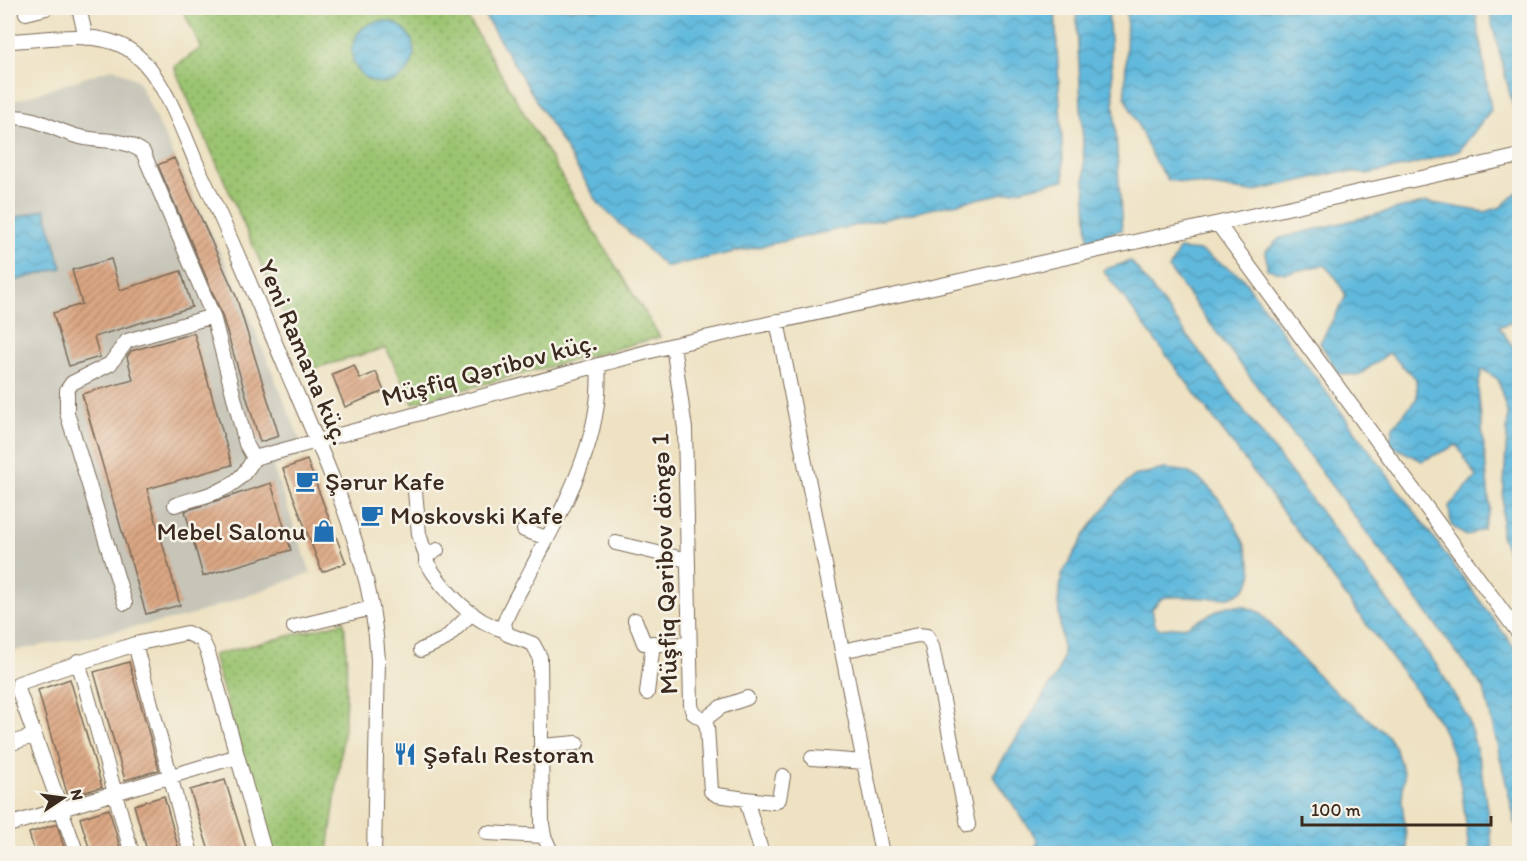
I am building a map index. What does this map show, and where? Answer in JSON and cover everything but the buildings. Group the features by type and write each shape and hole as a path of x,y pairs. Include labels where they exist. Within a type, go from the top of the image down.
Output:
{"street":[{"path":"26,13 46,8"},
{"path":"79,8 86,38"},
{"name":"Yeni Ramana küç.","path":"8,41 86,38 107,40 126,48 143,62 160,84 222,220 317,440 360,556 372,608 378,660 374,854"},
{"path":"8,118 26,117 82,138 112,139 132,144 143,152 213,316 246,444 254,458 245,475 230,487 175,505"},
{"name":"Müşfiq Qəribov küç.","path":"254,458 674,345 1520,156"},
{"path":"1218,224 1520,635"},
{"path":"126,603 68,413 67,390 72,383 110,364 127,342 213,316"},
{"path":"777,321 882,854"},
{"name":"Müşfiq Qəribov döngə 1","path":"674,345 685,429 691,705 693,713 704,720 707,727 711,790 717,795 746,799"},
{"path":"504,630 506,617 574,482 589,441 597,413 600,385 598,365"},
{"path":"414,491 419,534 432,553 426,561 436,576 456,600 484,623 504,630 511,638 533,644 538,650 544,836 552,854"},
{"path":"524,530 547,538"},
{"path":"616,543 687,560"},
{"path":"294,627 372,608"},
{"path":"421,650 445,639 472,613"},
{"path":"635,620 644,643 689,645"},
{"path":"77,854 62,807 33,736 18,689 19,683 78,661 135,644 187,633 202,640 208,654 235,757 265,854"},
{"path":"842,651 918,635 927,636 932,646 968,825"},
{"path":"647,693 653,643"},
{"path":"135,644 191,854"},
{"path":"78,661 132,854"},
{"path":"704,720 721,707 747,698"},
{"path":"12,742 33,736"},
{"path":"542,746 577,743"},
{"path":"8,825 235,757"},
{"path":"812,758 864,762"},
{"path":"762,854 746,799 773,802 778,799 783,776"},
{"path":"487,833 544,836"}],"shaded area":[{"path":"114,68 138,81 239,291 306,454 273,467 311,573 186,617 8,652 8,103"}],"green space":[{"path":"182,8 462,8 586,218 660,337 413,403 386,348 308,370 174,67 201,48"},
{"path":"344,622 347,680 345,709 328,853 270,853 213,655"}],"water":[{"path":"480,8 1055,8 1064,180 666,267 599,204"},
{"path":"1076,8 1108,8 1122,230 1088,240"},
{"path":"1127,8 1475,8 1491,110 1459,151 1407,166 1367,174 1339,172 1251,192 1168,180 1154,160 1125,97"},
{"path":"1488,8 1519,8 1519,117 1513,106"},
{"path":"383,21 405,30 414,52 405,74 383,83 361,74 352,52 361,30"},
{"path":"1519,190 1519,323 1516,320 1499,327 1519,355 1519,558 1508,553 1501,535 1508,416 1498,379 1482,369 1478,388 1490,509 1483,529 1466,536 1451,525 1449,506 1476,477 1457,445 1422,461 1389,444 1393,427 1417,398 1416,379 1389,353 1359,375 1339,374 1320,343 1346,296 1337,279 1324,265 1285,273 1267,269 1266,251 1280,238 1427,202 1485,212 1501,207"},
{"path":"45,209 62,268 14,281 8,259 8,220"},
{"path":"1179,249 1201,251 1241,276 1519,654 1519,838 1484,689 1169,269"},
{"path":"1131,261 1438,667 1468,718 1481,767 1493,853 1469,853 1458,771 1440,723 1103,270"},
{"path":"1164,469 1191,474 1213,492 1240,534 1252,577 1245,588 1225,598 1162,598 1152,609 1155,625 1160,629 1187,626 1227,606 1243,606 1259,612 1324,682 1386,734 1395,748 1404,774 1402,801 1408,853 1032,853 1038,841 993,775 1057,674 1063,656 1058,602 1062,575 1087,531 1118,491 1134,476"}],"place":[{"name":"Şərur Kafe","path":"307,481"},
{"name":"Moskovski Kafe","path":"372,515"},
{"name":"Mebel Salonu","path":"324,531"},
{"name":"Şəfalı Restoran","path":"405,754"}]}
